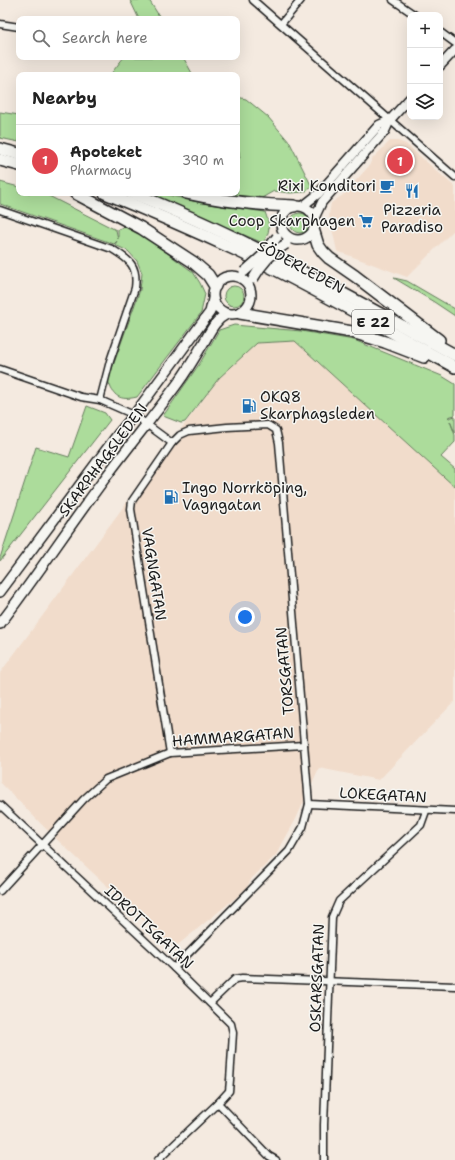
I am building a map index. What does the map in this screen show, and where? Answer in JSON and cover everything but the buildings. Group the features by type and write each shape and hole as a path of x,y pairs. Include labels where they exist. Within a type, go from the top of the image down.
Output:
{"highway":[{"path":"0,149 16,153"},
{"path":"0,160 16,164"},
{"path":"81,196 141,228 192,262 208,275 214,286"},
{"name":"SÖDERLEDEN","path":"113,196 158,214 237,250 290,277 455,368"},
{"name":"SÖDERLEDEN","path":"140,196 240,240 298,268 455,354"},
{"path":"199,196 260,205 298,206"},
{"path":"314,232 318,245 329,258 355,276 455,354"},
{"path":"240,313 352,332 385,342 455,368"}],"main road":[{"path":"232,276 245,281 251,297 248,306 240,313 226,314 215,306 212,293 214,286 224,278 244,272 263,255 277,237 281,227 283,215 286,210 298,206 309,209 315,217 316,224 314,232 305,239 286,244 276,251 258,271 253,279 250,292"},
{"path":"281,227 289,238 297,240"},
{"name":"SKARPHAGSLEDEN","path":"0,592 210,312 213,299"},
{"name":"SKARPHAGSLEDEN","path":"0,624 59,541 188,369 212,327 221,317 226,314"}],"street":[{"path":"253,0 455,177"},
{"path":"281,24 301,0"},
{"path":"392,0 410,12"},
{"path":"0,24 16,27"},
{"path":"443,34 455,43"},
{"path":"443,63 455,50"},
{"path":"315,217 322,202 385,131 390,120 407,101"},
{"path":"298,206 318,194 379,126 390,120"},
{"path":"0,210 112,249 127,259 134,270 136,277 135,288 110,361 100,400"},
{"path":"0,369 81,397 100,400 134,415 172,443"},
{"name":"TORSGATAN","path":"172,443 180,435 189,431 227,427 268,426 276,430 279,443 309,804 303,827 289,851 174,968"},
{"name":"VAGNGATAN","path":"170,753 131,509 132,500 172,443"},
{"name":"HAMMARGATAN","path":"0,891 43,846 84,799 106,779 170,753 304,745"},
{"name":"LOKEGATAN","path":"309,804 455,812"},
{"name":"IDROTTSGATAN","path":"0,805 174,968 231,1024 230,1080 228,1091 218,1103"},
{"name":"OSKARSGATAN","path":"324,1160 332,917 339,901 421,825 426,811"},
{"path":"210,1003 235,979 242,978 455,986"},
{"path":"158,1160 218,1103 269,1156 276,1160"}],"shaded area":[{"path":"390,141 398,141 406,144 455,187 455,229 407,277 337,251 329,215 331,203 343,195 369,166 372,159"},
{"path":"295,341 455,487 455,701 379,780 319,768 296,819 276,855 252,878 247,887 239,895 174,948 51,834 0,782 0,673 219,378 257,343"}],"green space":[{"path":"130,0 149,0 159,16 138,16"},
{"path":"122,60 185,60 191,72 112,72"},
{"path":"240,98 246,99 268,117 290,143 312,187 305,192 290,193 274,191 260,199 236,196 240,196"},
{"path":"0,112 16,115 16,141 0,138"},
{"path":"0,182 16,186 16,196 49,196 116,230 118,239 118,229 126,226 144,236 193,272 205,294 201,313 137,397 122,398 118,396 112,390 108,380 140,290 142,273 137,261 128,251 115,245 117,241 114,244 0,204"},
{"path":"152,196 173,196 202,203 265,212 269,228 263,243"},
{"path":"300,213 307,216 310,223 307,230 300,233 293,230 290,223 293,216"},
{"path":"394,278 407,281 455,309 455,316 434,302"},
{"path":"234,286 241,289 244,296 241,303 234,306 227,303 224,296 227,289"},
{"path":"234,325 301,331 354,340 442,376 455,384 455,415 448,417 455,416 455,433 450,421 455,435 455,442 441,457 455,469 455,487 295,341 257,343 219,378 185,422 181,423 163,416 200,363 219,330"},
{"path":"87,406 105,413 110,420 0,561 36,447 69,457"}],"place":[{"name":"Apoteket","path":"400,161"},
{"name":"Rixi Konditori","path":"387,186"},
{"name":"Pizzeria Paradiso","path":"412,191"},
{"name":"Coop Skarphagen","path":"366,221"},
{"name":"OKQ8 Skarphagsleden","path":"249,406"},
{"name":"Ingo Norrköping, Vagngatan","path":"171,497"}]}
